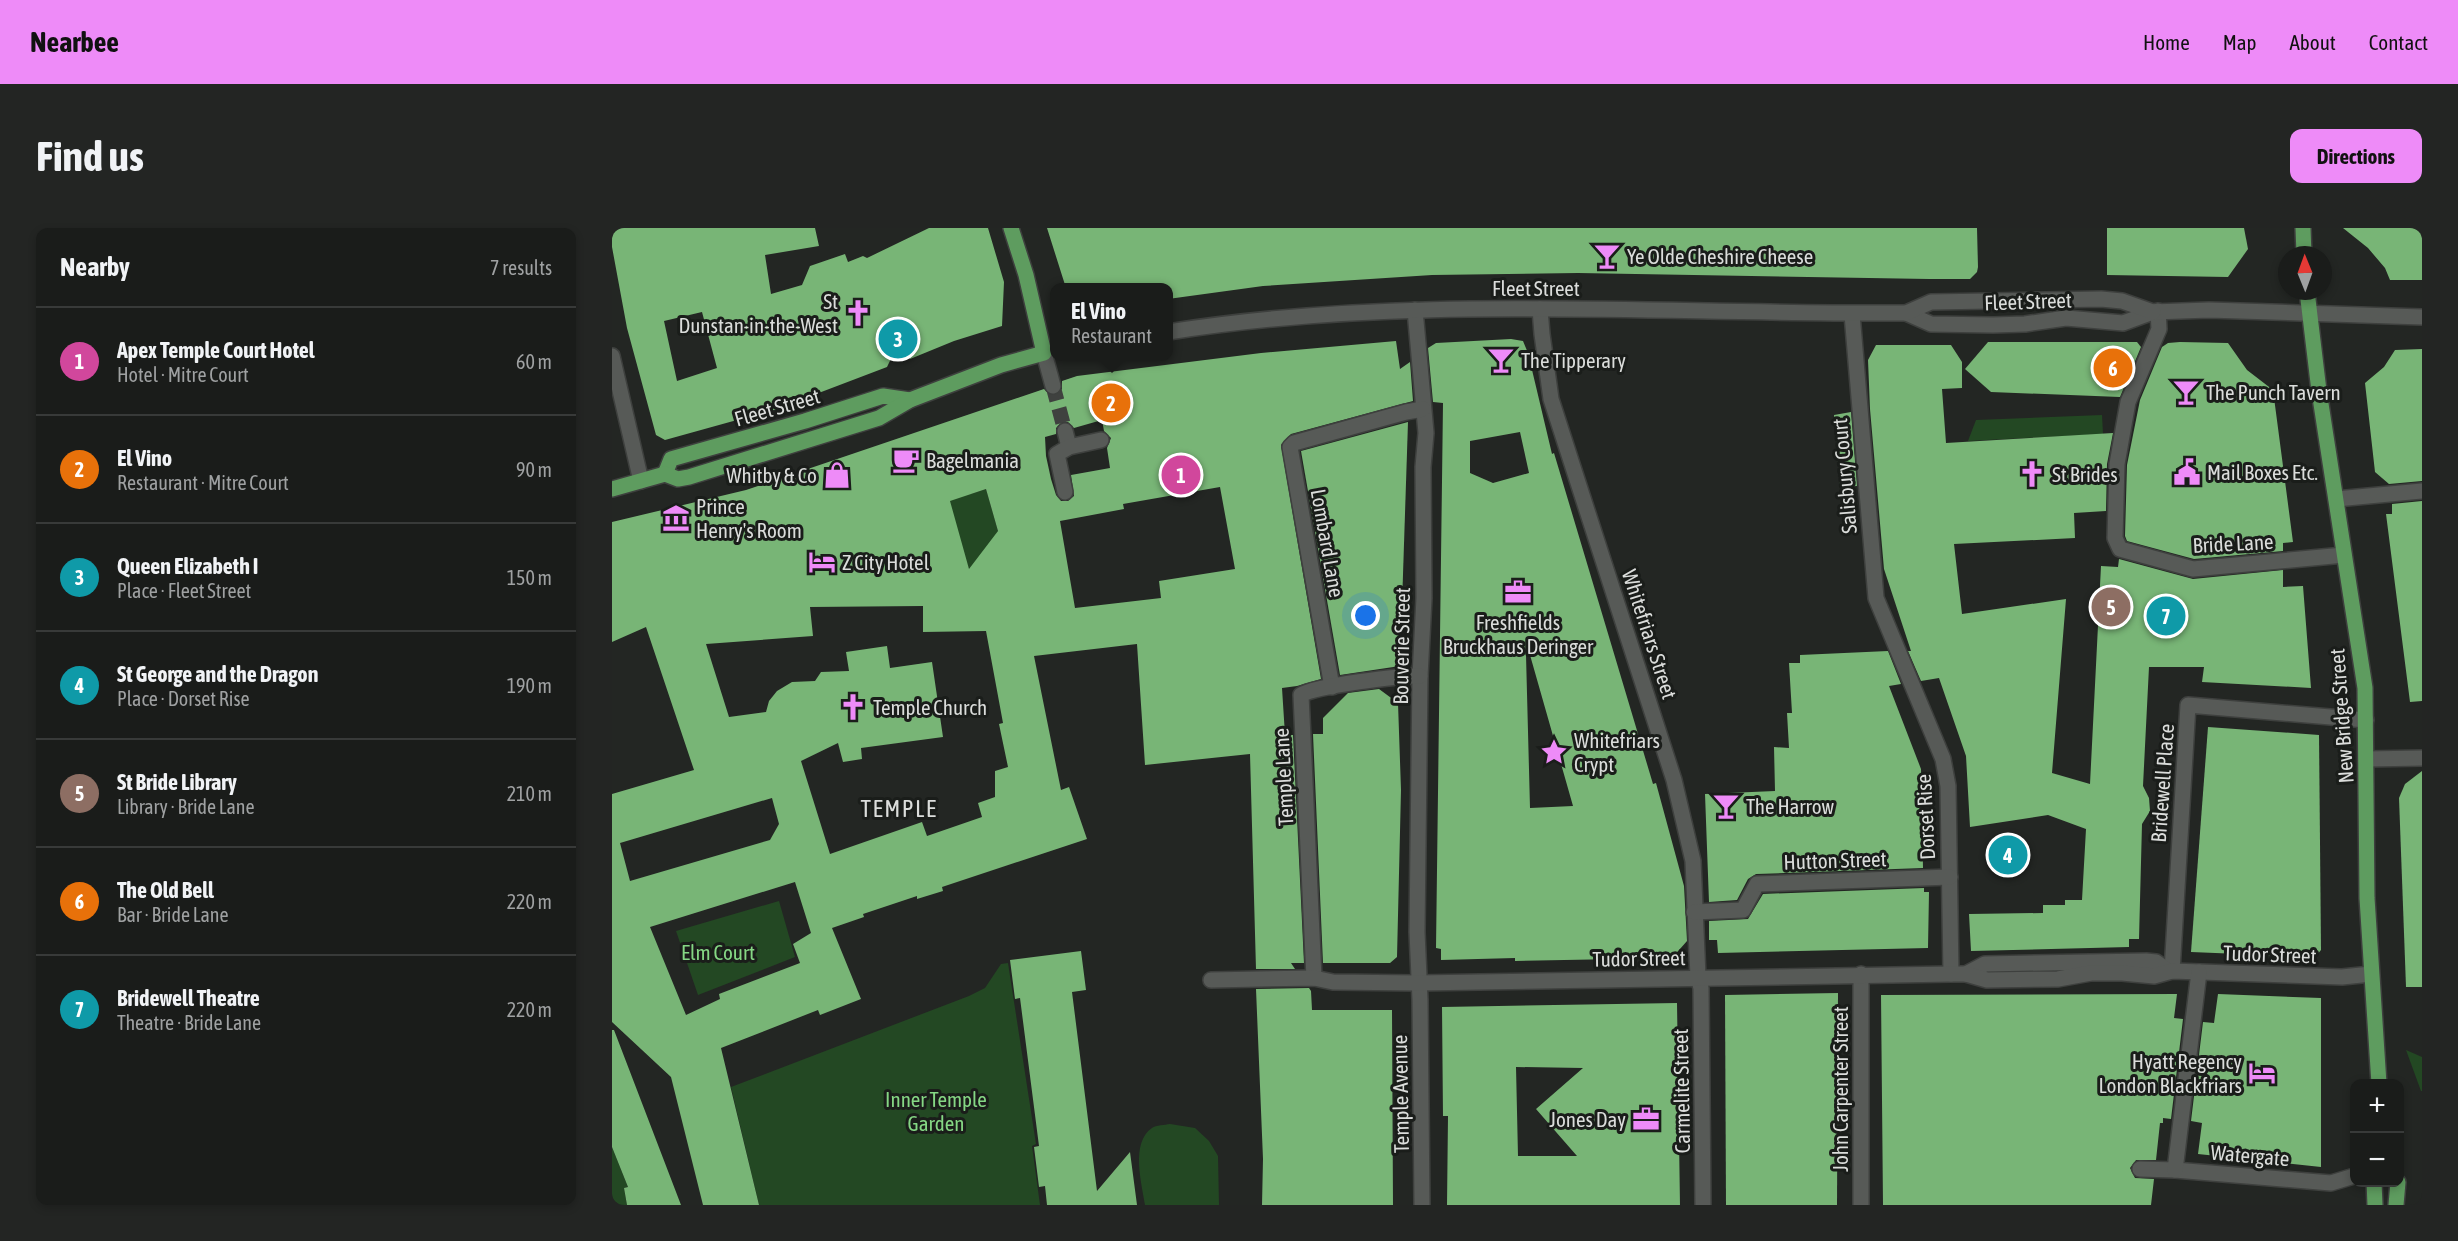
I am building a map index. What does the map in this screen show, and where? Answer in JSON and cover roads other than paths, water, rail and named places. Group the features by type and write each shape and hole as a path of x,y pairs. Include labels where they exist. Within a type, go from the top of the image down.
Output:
{"main road":[{"path":"1011,228 1049,352"},
{"path":"2302,228 2303,246"},
{"name":"New Bridge Street","path":"2308,300 2365,688 2367,898 2379,1079"},
{"name":"Fleet Street","path":"612,489 665,474 678,479 735,464 879,418 910,400 1001,365 1049,352"},
{"name":"Fleet Street","path":"665,474 671,459 883,396 910,400"},
{"path":"2374,1187 2375,1205"},
{"path":"2396,1205 2397,1187"}],"street":[{"name":"Fleet Street","path":"1173,331 1233,322 1415,310 1540,309 1852,314 1906,313 1930,302 2101,299 2122,301 2155,312"},
{"name":"Whitefriars Street","path":"1540,309 1551,399 1674,780 1693,861 1698,977"},
{"name":"Bouverie Street","path":"1415,310 1426,433 1423,466 1424,598 1420,676 1418,983"},
{"name":"Fleet Street","path":"1906,313 1931,324 1993,325 2025,324 2066,318 2123,322 2155,312 2209,310 2422,317"},
{"name":"Bride Lane","path":"2155,312 2159,329 2128,402 2117,465 2115,538 2120,549 2193,569 2344,555"},
{"name":"Salisbury Court","path":"1852,314 1869,506 1871,560 1876,598 1889,633"},
{"path":"612,356 641,481"},
{"path":"1050,361 1053,386"},
{"name":"Lombard Lane","path":"1332,687 1290,447 1406,412 1423,410"},
{"path":"1065,431 1069,447"},
{"path":"1065,492 1057,454 1069,447 1101,440"},
{"path":"2336,499 2422,491"},
{"name":"Dorset Rise","path":"1889,633 1942,759 1948,786 1950,877 1958,974"},
{"name":"Temple Lane","path":"1314,978 1301,694 1306,691 1407,675 1420,676"},
{"name":"Bridewell Place","path":"2170,971 2188,705 2366,720"},
{"path":"2367,759 2422,758"},
{"name":"Hutton Street","path":"1694,912 1743,910 1757,884 1950,877"},
{"name":"Tudor Street","path":"1211,980 1314,978 1333,982 1418,983 1958,974 1985,964 2077,962 2157,962 2170,971 2297,977 2371,975"},
{"path":"2175,1170 2199,972"},
{"name":"John Carpenter Street","path":"1861,974 1861,1205"},
{"name":"Carmelite Street","path":"1698,977 1701,988 1703,1205"},
{"name":"Temple Avenue","path":"1418,983 1422,1205"},
{"name":"Watergate","path":"2140,1169 2331,1183 2350,1177"}],"tunnel":[{"path":"1053,386 1065,431"}],"place":[{"name":"Ye Olde Cheshire Cheese","path":"1607,256"},
{"name":"St Dunstan-in-the-West","path":"858,313"},
{"name":"Queen Elizabeth I","path":"898,339"},
{"name":"The Tipperary","path":"1501,360"},
{"name":"The Old Bell","path":"2113,368"},
{"name":"The Punch Tavern","path":"2186,392"},
{"name":"El Vino","path":"1111,403"},
{"name":"Bagelmania","path":"906,460"},
{"name":"Mail Boxes Etc.","path":"2187,472"},
{"name":"St Brides","path":"2032,474"},
{"name":"Whitby & Co","path":"837,475"},
{"name":"Apex Temple Court Hotel","path":"1181,475"},
{"name":"Prince Henry's Room","path":"676,518"},
{"name":"Z City Hotel","path":"822,562"},
{"name":"Freshfields Bruckhaus Deringer","path":"1518,592"},
{"name":"St Bride Library","path":"2111,607"},
{"name":"Bridewell Theatre","path":"2166,616"},
{"name":"Temple Church","path":"853,707"},
{"name":"Whitefriars Crypt","path":"1554,752"},
{"name":"The Harrow","path":"1726,806"},
{"name":"St George and the Dragon","path":"2008,855"},
{"name":"Hyatt Regency London Blackfriars","path":"2262,1073"},
{"name":"Jones Day","path":"1646,1119"}],"district":[{"name":"TEMPLE","path":"899,808"}],"park label":[{"name":"Elm Court","path":"718,952"},
{"name":"Inner Temple Garden","path":"936,1111"}]}
